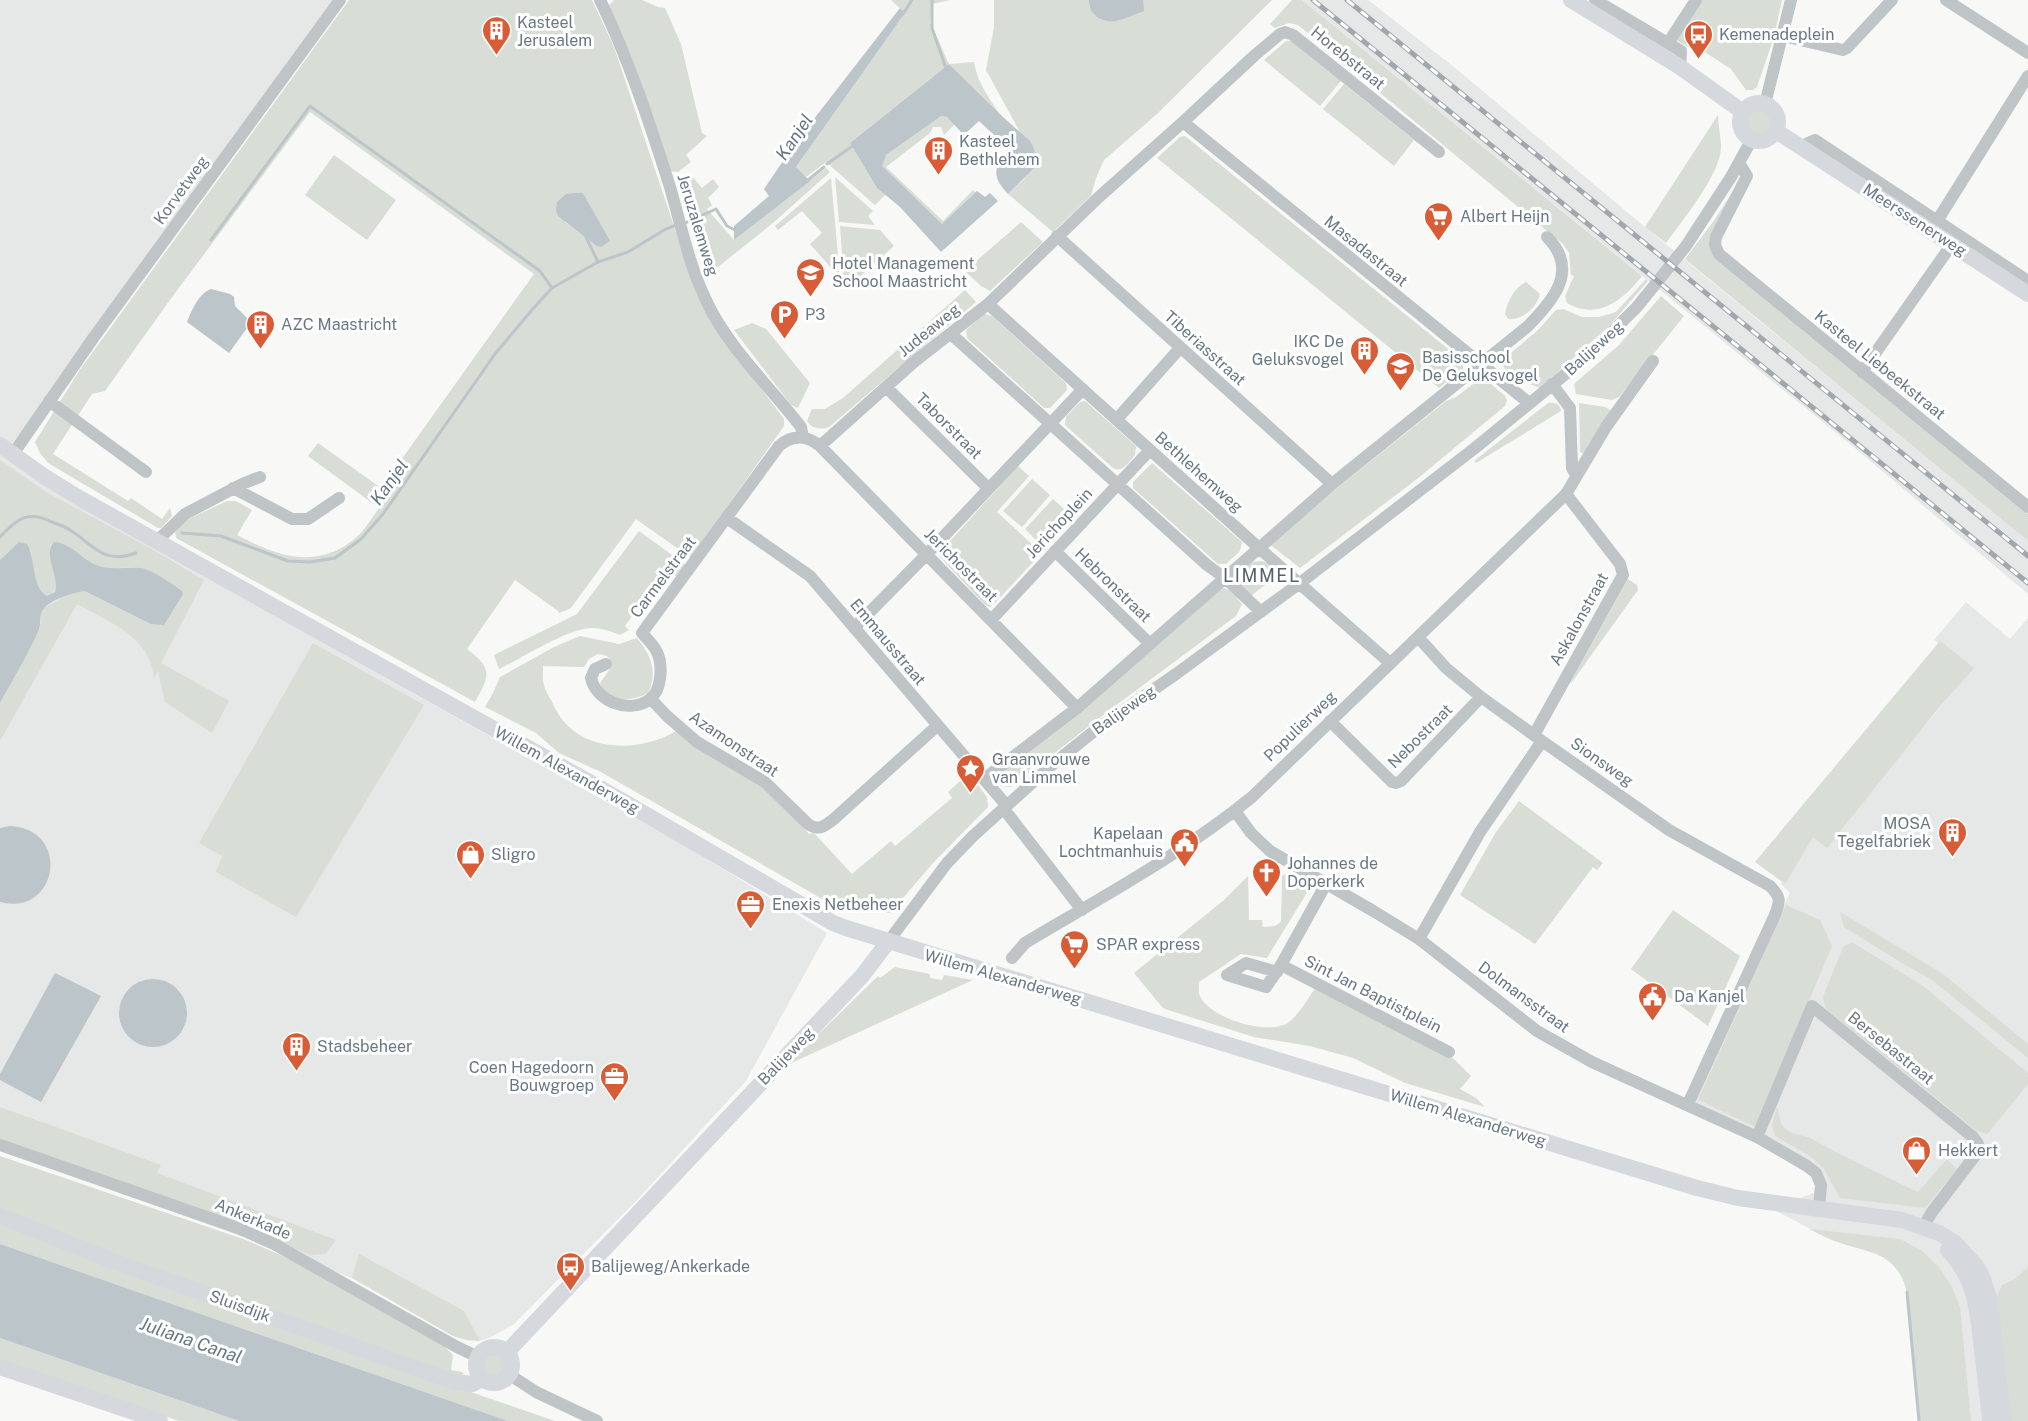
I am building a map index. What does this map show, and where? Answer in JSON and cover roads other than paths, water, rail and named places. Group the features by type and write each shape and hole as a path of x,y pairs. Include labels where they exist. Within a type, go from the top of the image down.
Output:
{"street":[{"name":"Korvetweg","path":"7,450 49,401 340,0"},
{"name":"Jeruzalemweg","path":"600,0 638,94 706,301 713,315 748,362 800,425 804,437"},
{"path":"1571,0 1680,67 1743,112"},
{"path":"1595,0 1681,51 1680,67"},
{"path":"1668,43 1696,0"},
{"path":"1765,104 1791,0"},
{"path":"1783,36 1843,50 1892,0"},
{"path":"1946,0 2028,54"},
{"name":"Horebstraat","path":"1183,122 1254,55 1276,36 1285,32 1293,35 1439,152"},
{"path":"1937,220 2028,76"},
{"path":"1754,104 1765,104 1776,114 1778,121 1776,130 1765,140 1752,139 1745,134 1742,128 1743,112 1754,104"},
{"name":"Judeaweg","path":"820,446 886,387 988,304 1057,237 1183,122"},
{"name":"Masadastraat","path":"1183,122 1529,403"},
{"name":"Meerssenerweg","path":"1776,130 2028,294"},
{"name":"Balijeweg","path":"507,1352 862,976 942,868 973,836 1052,765 1098,728 1300,583 1475,448 1585,358 1622,323 1651,290 1704,219 1752,139"},
{"name":"Meerssenerweg","path":"1802,146 1815,140 2028,280"},
{"name":"Kasteel Liebeekstraat","path":"1739,163 1748,176 1716,237 1715,245 1719,254 2028,507"},
{"name":"Tiberiasstraat","path":"1057,237 1332,484"},
{"path":"1481,365 1540,314 1561,283 1562,260 1547,237"},
{"path":"1862,372 1952,244"},
{"name":"Bethlehemweg","path":"988,304 1390,663"},
{"path":"951,334 1260,611"},
{"path":"1117,419 1180,348"},
{"name":"Populierweg","path":"1012,958 1025,943 1156,865 1235,811 1566,494 1606,427 1653,361"},
{"name":"Balijeweg","path":"984,779 1077,708 1332,484 1481,365"},
{"path":"1552,384 1570,408 1572,468 1577,476"},
{"name":"Taborstraat","path":"886,387 988,488"},
{"path":"854,628 1083,389"},
{"path":"49,401 146,472"},
{"path":"727,518 779,446 790,438 804,437 820,446"},
{"name":"Jerichostraat","path":"820,446 1077,708"},
{"name":"Willem Alexanderweg","path":"7,450 72,493 610,794 834,923 888,942 1697,1188 1738,1198 1902,1220 1939,1233 1955,1243 1969,1257 1982,1276 1993,1316 2004,1421"},
{"name":"Jerichoplein","path":"992,619 1150,450"},
{"path":"157,541 185,514 233,488 260,477"},
{"path":"233,488 292,519 308,519 339,498"},
{"name":"Askalonstraat","path":"1419,939 1480,832 1538,738 1623,575 1620,564 1566,494"},
{"name":"Emmausstraat","path":"727,518 810,576 984,779 1082,910"},
{"name":"Carmelstraat","path":"651,699 656,691 660,664 657,652 642,633 727,518"},
{"name":"Hebronstraat","path":"1055,551 1149,643"},
{"name":"Sionsweg","path":"1418,637 1446,668 1481,697 1669,830 1770,886 1779,897 1774,917 1688,1104"},
{"path":"606,664 595,669 591,678 595,690 603,698 623,705 651,699"},
{"name":"Nebostraat","path":"1330,721 1392,782 1396,783 1401,781 1481,697"},
{"name":"Azamonstraat","path":"651,699 697,742 765,782 815,828 824,826 835,818 937,726"},
{"name":"Dolmansstraat","path":"1235,811 1251,833 1270,851 1419,939 1537,1032 1592,1062 1757,1137 1807,1166 1816,1173 1822,1188 1820,1209"},
{"name":"Sint Jan Baptistplein","path":"1326,884 1279,968 1449,1052"},
{"name":"Bersebastraat","path":"1757,1137 1812,1006 1973,1137 1978,1144 1977,1153 1923,1227"},
{"name":"Ankerkade","path":"0,1145 238,1228 274,1244 478,1357"},
{"name":"Sluisdijk","path":"0,1216 121,1264 455,1382 469,1384 482,1378"},
{"name":"Willem Alexanderweg","path":"1923,1227 1960,1263 1972,1287 1979,1319 1990,1421"},
{"path":"491,1348 500,1348 507,1352 512,1362 510,1375 495,1384 482,1378 477,1370 478,1357 491,1348"},
{"path":"0,1367 160,1421"},
{"path":"510,1375 536,1392 597,1421"}],"water":[{"path":"1089,0 1143,0 1144,11 1116,21 1106,21 1093,13"},
{"path":"900,8 905,13 796,167 810,181 734,240 734,226 769,196 764,189 796,142"},
{"path":"949,64 1031,142 1037,157 1034,168 1008,194 1000,183 996,171 997,166 1010,150 979,121 967,132 961,132 947,117 941,116 886,155 882,166 942,224 977,191 985,197 990,193 998,201 941,252 900,207 877,188 850,143"},
{"path":"583,193 610,241 601,247 558,216 557,202 566,194"},
{"path":"211,289 234,297 235,306 248,319 247,328 229,353 187,322 199,298"},
{"path":"19,542 27,544 38,586 47,596 55,592 56,586 50,559 54,542 65,545 100,566 145,569 167,581 183,594 164,625 151,624 85,591 56,600 46,606 42,612 38,632 0,703 0,560"},
{"path":"10,826 30,831 43,841 49,855 50,871 45,885 35,897 20,903 0,902 0,828"},
{"path":"55,973 101,996 41,1102 0,1080 0,1074"},
{"path":"146,979 160,979 172,984 182,994 187,1013 182,1032 172,1042 160,1047 146,1047 134,1042 124,1032 119,1020 119,1006 124,994 134,984"},
{"name":"Juliana Canal","path":"0,1244 508,1421 239,1421 0,1338"}],"waterway":[{"name":"Kanjel","path":"903,14 912,0"},
{"path":"932,0 932,28 947,71"},
{"name":"Kanjel","path":"211,240 310,106 540,271 552,288"},
{"path":"827,164 854,145"},
{"path":"807,181 824,167"},
{"name":"Kanjel","path":"685,223 716,209 727,226 737,231"},
{"name":"Kanjel","path":"182,533 221,536 288,561 310,562 335,558 361,539 383,514 495,354 552,288 598,262 628,252 676,225"},
{"path":"584,233 598,262"},
{"name":"Kanjel","path":"0,537 12,525 30,516 44,518 66,527 107,555 115,557 136,553"},
{"path":"1907,1292 1919,1421"}],"railway":[{"path":"1313,0 2028,583"},
{"path":"1347,0 2028,556"}],"place":[{"name":"Kasteel Jerusalem","path":"496,56"},
{"name":"Kemenadeplein","path":"1698,60"},
{"name":"Kasteel Bethlehem","path":"938,176"},
{"name":"Albert Heijn","path":"1439,242"},
{"name":"Hotel Management School Maastricht","path":"811,298"},
{"name":"P3","path":"784,340"},
{"name":"AZC Maastricht","path":"260,350"},
{"name":"IKC De Geluksvogel","path":"1365,376"},
{"name":"Basisschool De Geluksvogel","path":"1401,392"},
{"name":"Graanvrouwe van Limmel","path":"971,794"},
{"name":"MOSA Tegelfabriek","path":"1952,858"},
{"name":"Kapelaan Lochtmanhuis","path":"1184,868"},
{"name":"Sligro","path":"470,880"},
{"name":"Johannes de Doperkerk","path":"1266,898"},
{"name":"Enexis Netbeheer","path":"751,930"},
{"name":"SPAR express","path":"1075,970"},
{"name":"Da Kanjel","path":"1653,1022"},
{"name":"Stadsbeheer","path":"296,1072"},
{"name":"Coen Hagedoorn Bouwgroep","path":"615,1102"},
{"name":"Hekkert","path":"1917,1176"},
{"name":"Balijeweg/Ankerkade","path":"570,1292"}],"district":[{"name":"LIMMEL","path":"1262,575"}]}
